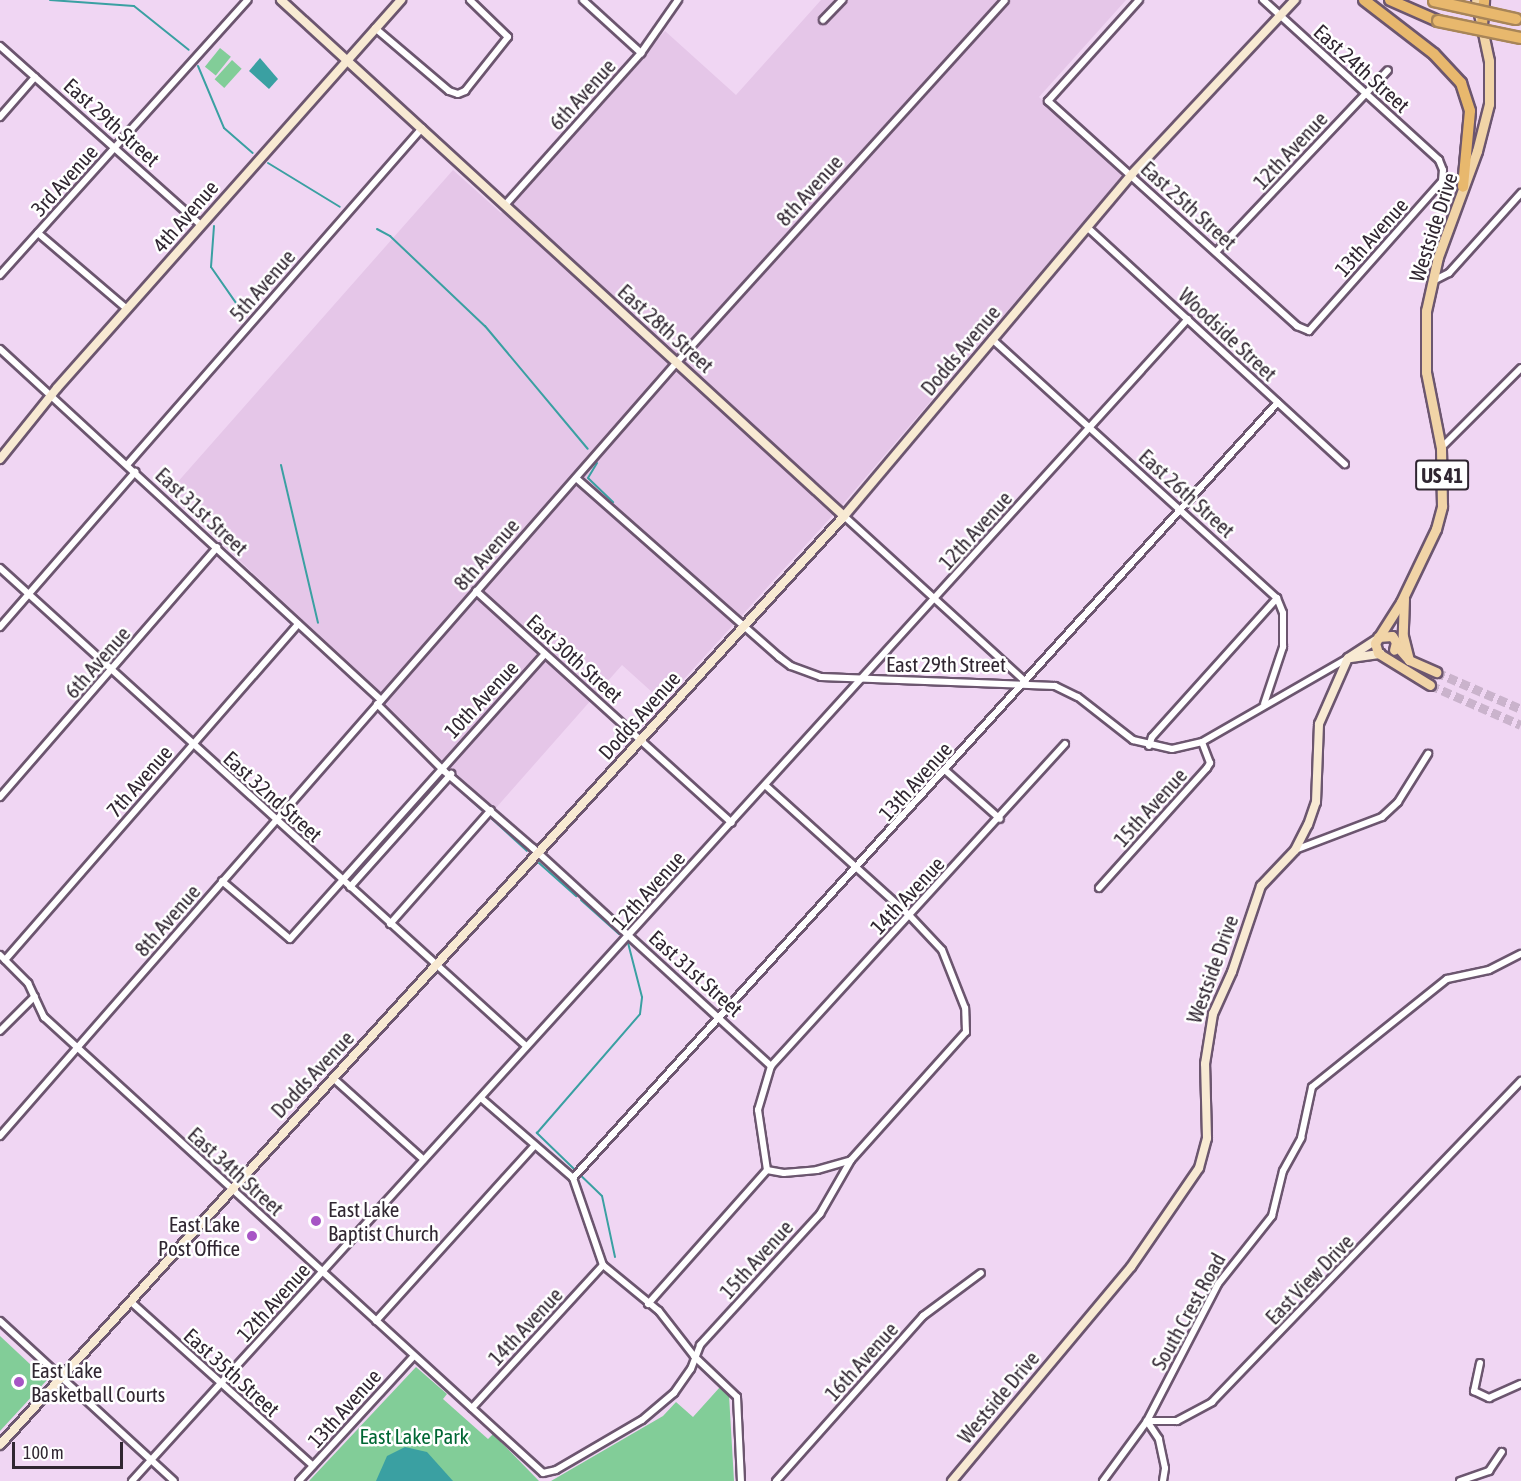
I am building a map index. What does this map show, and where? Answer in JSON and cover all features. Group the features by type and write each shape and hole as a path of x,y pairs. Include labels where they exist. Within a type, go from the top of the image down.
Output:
{"highway":[{"path":"1364,0 1434,54 1461,83 1470,111 1463,187"},
{"path":"1390,0 1438,21 1521,38"},
{"path":"1482,25 1484,0"},
{"path":"1433,1 1518,19"}],"main road":[{"name":"Westside Drive","path":"1377,638 1403,599 1436,530 1442,506 1441,448 1426,372 1425,329 1431,282 1489,104 1489,61 1476,0"},
{"name":"Westside Drive","path":"1395,642 1403,599"},
{"path":"1403,599 1403,636 1409,660"},
{"path":"1430,685 1384,655 1375,647 1377,638 1388,634 1409,660 1436,672"},
{"path":"1384,655 1395,642"}],"street":[{"name":"3rd Avenue","path":"0,275 248,0"},
{"name":"East 28th Street","path":"281,0 1026,682"},
{"name":"4th Avenue","path":"0,459 127,309 401,0"},
{"path":"375,28 449,91 458,94 465,91 508,37 470,0"},
{"path":"583,0 641,53"},
{"name":"6th Avenue","path":"505,205 641,53 678,0"},
{"path":"822,20 842,0"},
{"name":"8th Avenue","path":"0,1137 677,362 1005,0"},
{"name":"East 25th Street","path":"1139,0 1048,101 1298,326 1309,331"},
{"name":"East 24th Street","path":"1263,0 1439,160"},
{"name":"Dodds Avenue","path":"0,1445 844,516 1131,175 1295,0"},
{"name":"East 29th Street","path":"0,46 201,225"},
{"name":"12th Avenue","path":"1216,252 1388,70"},
{"path":"0,117 35,77"},
{"name":"5th Avenue","path":"127,465 422,128"},
{"name":"13th Avenue","path":"1309,331 1442,181 1439,160"},
{"path":"1431,282 1449,273 1521,194"},
{"name":"Woodside Street","path":"1088,228 1346,464"},
{"path":"39,232 127,309"},
{"name":"12th Avenue","path":"132,1481 1188,320"},
{"name":"East 26th Street","path":"992,339 1182,509 1277,598"},
{"name":"East 31st Street","path":"0,349 218,547 442,766 720,1017 771,1066"},
{"path":"1441,448 1521,368"},
{"name":"13th Avenue","path":"573,1178 946,771 1278,402"},
{"path":"0,627 135,472"},
{"name":"East 29th Street","path":"576,478 742,627 791,666 807,674 862,681 1026,682 1055,686 1078,697 1133,740 1149,746 1172,749 1202,742 1264,704 1348,658 1377,638"},
{"name":"6th Avenue","path":"0,797 218,547"},
{"name":"East 32nd Street","path":"0,568 526,1046"},
{"name":"East 30th Street","path":"476,591 732,823"},
{"path":"1149,746 1152,737 1277,598 1282,613 1283,647 1264,704"},
{"name":"7th Avenue","path":"3,958 298,624"},
{"name":"10th Avenue","path":"342,880 545,654"},
{"name":"East 29th Street","path":"1348,658 1384,655"},
{"name":"Westside Drive","path":"952,1481 1131,1267 1199,1168 1207,1138 1205,1064 1213,1014 1244,942 1262,886 1295,850 1316,801 1319,724 1348,658"},
{"name":"15th Avenue","path":"1099,888 1207,768 1210,763 1202,742"},
{"name":"14th Avenue","path":"771,1066 1000,819 1065,744"},
{"path":"1295,850 1382,817 1398,802 1428,754"},
{"path":"946,771 1000,819"},
{"path":"350,887 451,774"},
{"path":"765,785 910,916"},
{"path":"390,924 491,810"},
{"path":"222,881 290,939 342,880"},
{"name":"15th Avenue","path":"543,1473 556,1470 642,1420 674,1393 691,1369 694,1356 820,1214 851,1160 966,1032 965,1008 942,950 910,916"},
{"name":"South Crest Road","path":"1103,1481 1147,1421 1218,1284 1272,1216 1283,1171 1301,1138 1312,1087 1447,979 1489,970 1521,954"},
{"name":"East 34th Street","path":"3,958 28,983 44,1017 230,1190 543,1473"},
{"path":"0,1031 34,996"},
{"path":"768,1170 758,1110 771,1066"},
{"path":"333,1078 424,1160"},
{"name":"East View Drive","path":"1147,1421 1177,1421 1212,1402 1521,1081"},
{"path":"481,1098 573,1178 603,1265 659,1311 694,1356 737,1396 741,1481"},
{"path":"376,1322 534,1146"},
{"path":"768,1170 784,1173 817,1170 851,1160"},
{"path":"648,1304 768,1170"},
{"name":"14th Avenue","path":"472,1408 603,1265"},
{"name":"16th Avenue","path":"776,1481 923,1316 981,1273"},
{"name":"East 35th Street","path":"130,1301 313,1466"},
{"path":"0,1321 174,1481"},
{"name":"13th Avenue","path":"299,1481 413,1356"},
{"path":"1480,1363 1473,1391 1490,1398 1521,1384"},
{"path":"1147,1421 1159,1438 1165,1468 1163,1481"},
{"path":"1460,1481 1489,1471 1502,1452"}],"shaded area":[{"path":"821,0 1126,0 1039,97 1124,174 843,504 663,702 622,665 495,809 382,705 386,699 378,691 168,493 453,170 501,213 665,31 736,95"},
{"path":"260,58 278,79 269,89 249,71"},
{"path":"405,1447 427,1452 453,1481 376,1481 387,1456"}],"green space":[{"path":"220,48 231,57 216,75 205,67"},
{"path":"232,60 242,69 224,88 215,79"},
{"path":"0,1336 47,1380 0,1431"},
{"name":"East Lake Park","path":"416,1367 447,1394 443,1399 488,1439 493,1434 539,1481 309,1481"},
{"path":"720,1387 729,1395 734,1481 551,1481 663,1416 676,1402 693,1417"}],"waterway":[{"path":"50,0 134,6 189,50"},
{"path":"198,66 224,128 253,153"},
{"path":"268,163 340,207"},
{"path":"214,226 211,267 236,303"},
{"path":"377,229 390,236 485,326 588,449"},
{"path":"597,463 588,478 613,502"},
{"path":"281,465 318,623"},
{"path":"453,784 484,812"},
{"path":"490,817 527,851"},
{"path":"539,863 576,896"},
{"path":"581,900 619,934"},
{"path":"615,1257 602,1196 537,1133 640,1014 642,997 628,943"}],"tunnel":[{"path":"1436,672 1521,709"},
{"path":"1430,685 1521,725"}],"place":[{"name":"East Lake Baptist Church","path":"316,1221"},
{"name":"East Lake Post Office","path":"252,1236"},
{"name":"East Lake Basketball Courts","path":"19,1382"}]}
